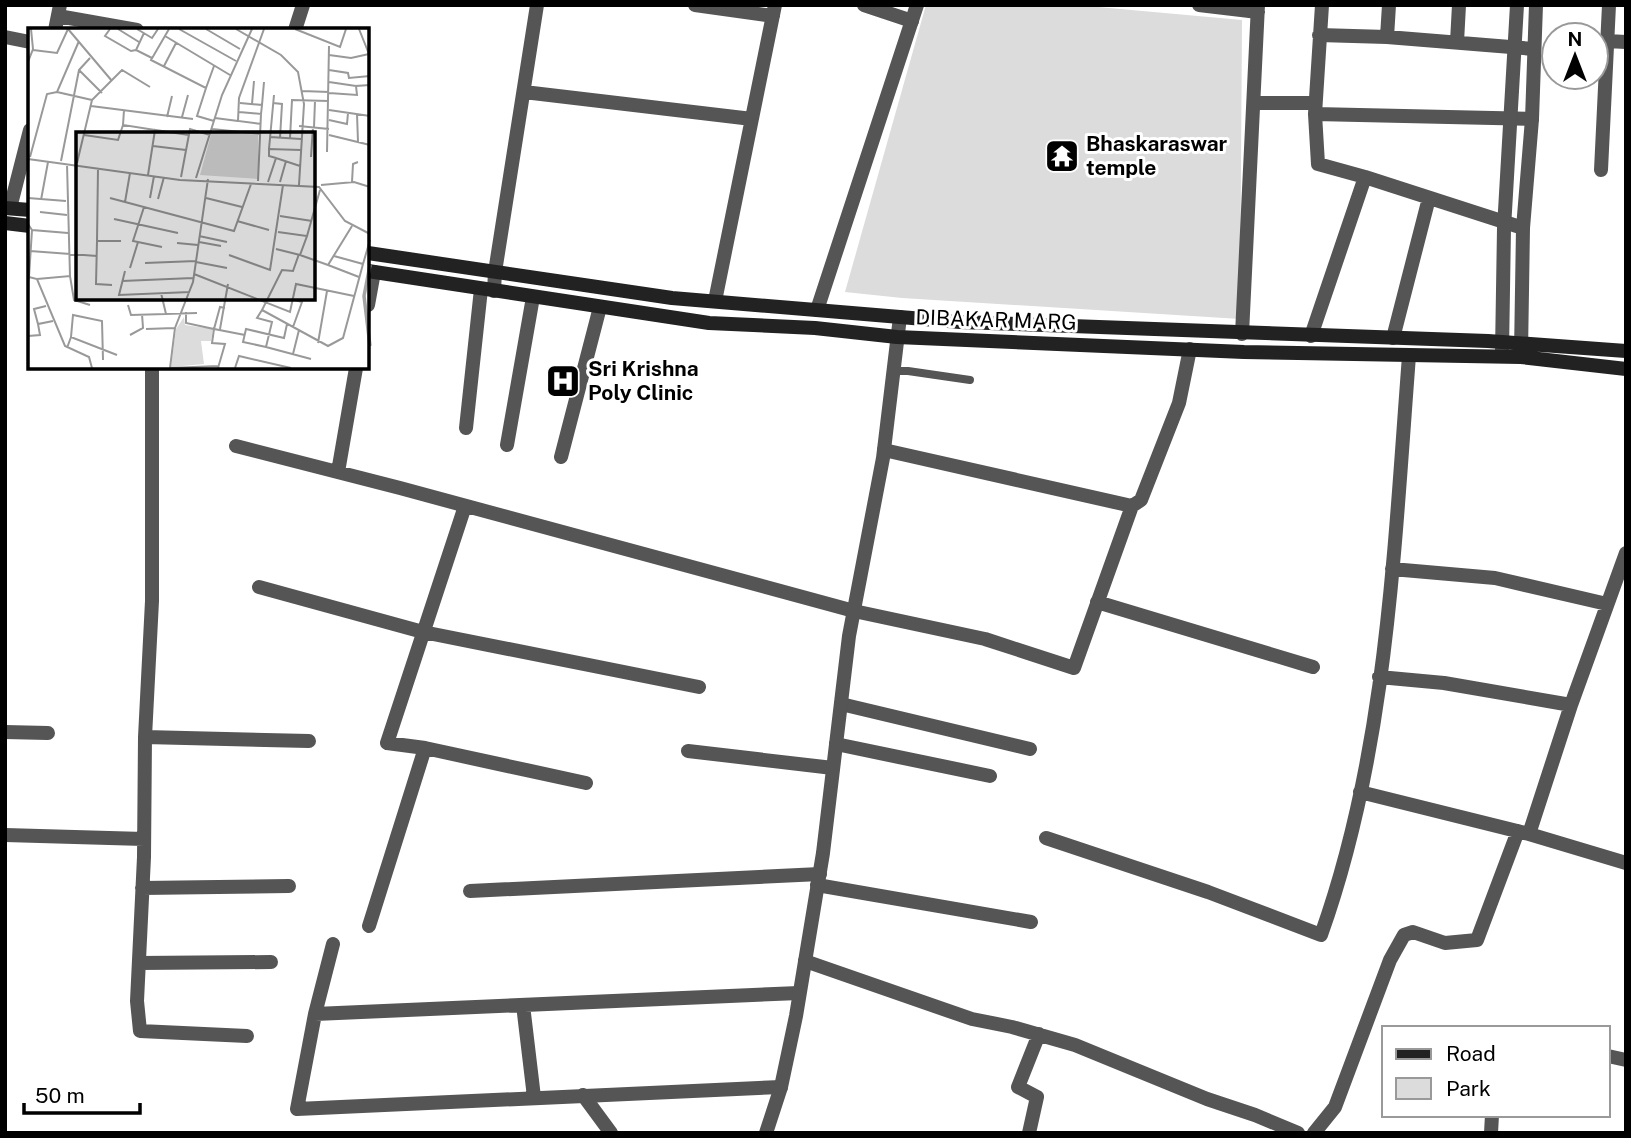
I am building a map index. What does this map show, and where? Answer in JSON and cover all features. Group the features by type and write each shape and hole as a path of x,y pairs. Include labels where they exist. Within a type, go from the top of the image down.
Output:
{"main road":[{"path":"7,208 28,210"},
{"path":"5,223 28,226"},
{"name":"DIBAKAR MARG","path":"369,253 672,298 960,322 1502,342 1521,350 1626,369"},
{"name":"DIBAKAR MARG","path":"370,271 709,323 815,328 897,337 1409,356 1502,357 1521,350 1626,351"}],"street":[{"path":"296,28 303,5"},
{"path":"466,428 487,290 495,272 537,5"},
{"path":"695,5 774,10 715,301"},
{"path":"864,5 912,21"},
{"path":"817,310 917,5"},
{"path":"1199,5 1258,8 1242,334"},
{"path":"1322,5 1315,109 1318,164 1523,228"},
{"path":"1387,37 1389,5"},
{"path":"1457,42 1459,5"},
{"path":"1502,357 1505,223 1517,5"},
{"path":"1521,350 1523,228 1532,119 1536,5"},
{"path":"58,17 125,28"},
{"path":"1319,35 1387,37 1534,49"},
{"path":"5,37 28,41"},
{"path":"1601,170 1605,91"},
{"path":"524,92 752,119"},
{"path":"1255,103 1315,109 1532,119"},
{"path":"7,208 28,137"},
{"path":"1509,167 1528,167"},
{"path":"1311,336 1365,177"},
{"path":"1393,338 1430,198"},
{"path":"507,445 533,297"},
{"path":"561,457 600,307"},
{"path":"766,1133 781,1087 805,961 854,611 884,450 900,317"},
{"path":"236,446 854,611 985,639 1074,668 1132,506 1141,500 1179,404 1190,349"},
{"path":"1046,838 1208,892 1321,935 1340,882 1378,708 1409,356"},
{"path":"152,369 152,601 137,1001 140,1031 247,1036"},
{"path":"338,472 356,369"},
{"path":"884,450 1132,506"},
{"path":"465,506 387,743 425,748 586,783"},
{"path":"1314,1133 1335,1107 1390,960 1404,935 1413,932 1445,943 1476,940 1523,833 1626,553"},
{"path":"1392,569 1494,578 1607,604"},
{"path":"259,587 423,632 699,687"},
{"path":"1097,602 1312,667"},
{"path":"1379,677 1444,683 1571,705"},
{"path":"841,704 1030,749"},
{"path":"5,732 48,733"},
{"path":"145,737 309,741"},
{"path":"836,744 990,776"},
{"path":"369,926 425,748"},
{"path":"688,751 834,768"},
{"path":"1360,792 1523,833 1626,863"},
{"path":"5,835 144,839"},
{"path":"470,891 818,880 1031,922"},
{"path":"142,888 289,886"},
{"path":"333,944 315,1014 297,1108 781,1087"},
{"path":"805,961 972,1019 1075,1045 1298,1133"},
{"path":"139,962 271,962"},
{"path":"315,1014 799,993"},
{"path":"523,1005 534,1097"},
{"path":"1029,1133 1037,1097 1018,1087 1039,1034"},
{"path":"583,1095 611,1133"}],"lane":[{"path":"893,371 970,380"}],"green space":[{"name":"Bhaskaraswar temple","path":"926,5 1076,5 1242,20 1240,319 845,292"}],"place":[{"name":"Bhaskaraswar temple","path":"1062,156"},
{"name":"Sri Krishna Poly Clinic","path":"563,381"}]}
